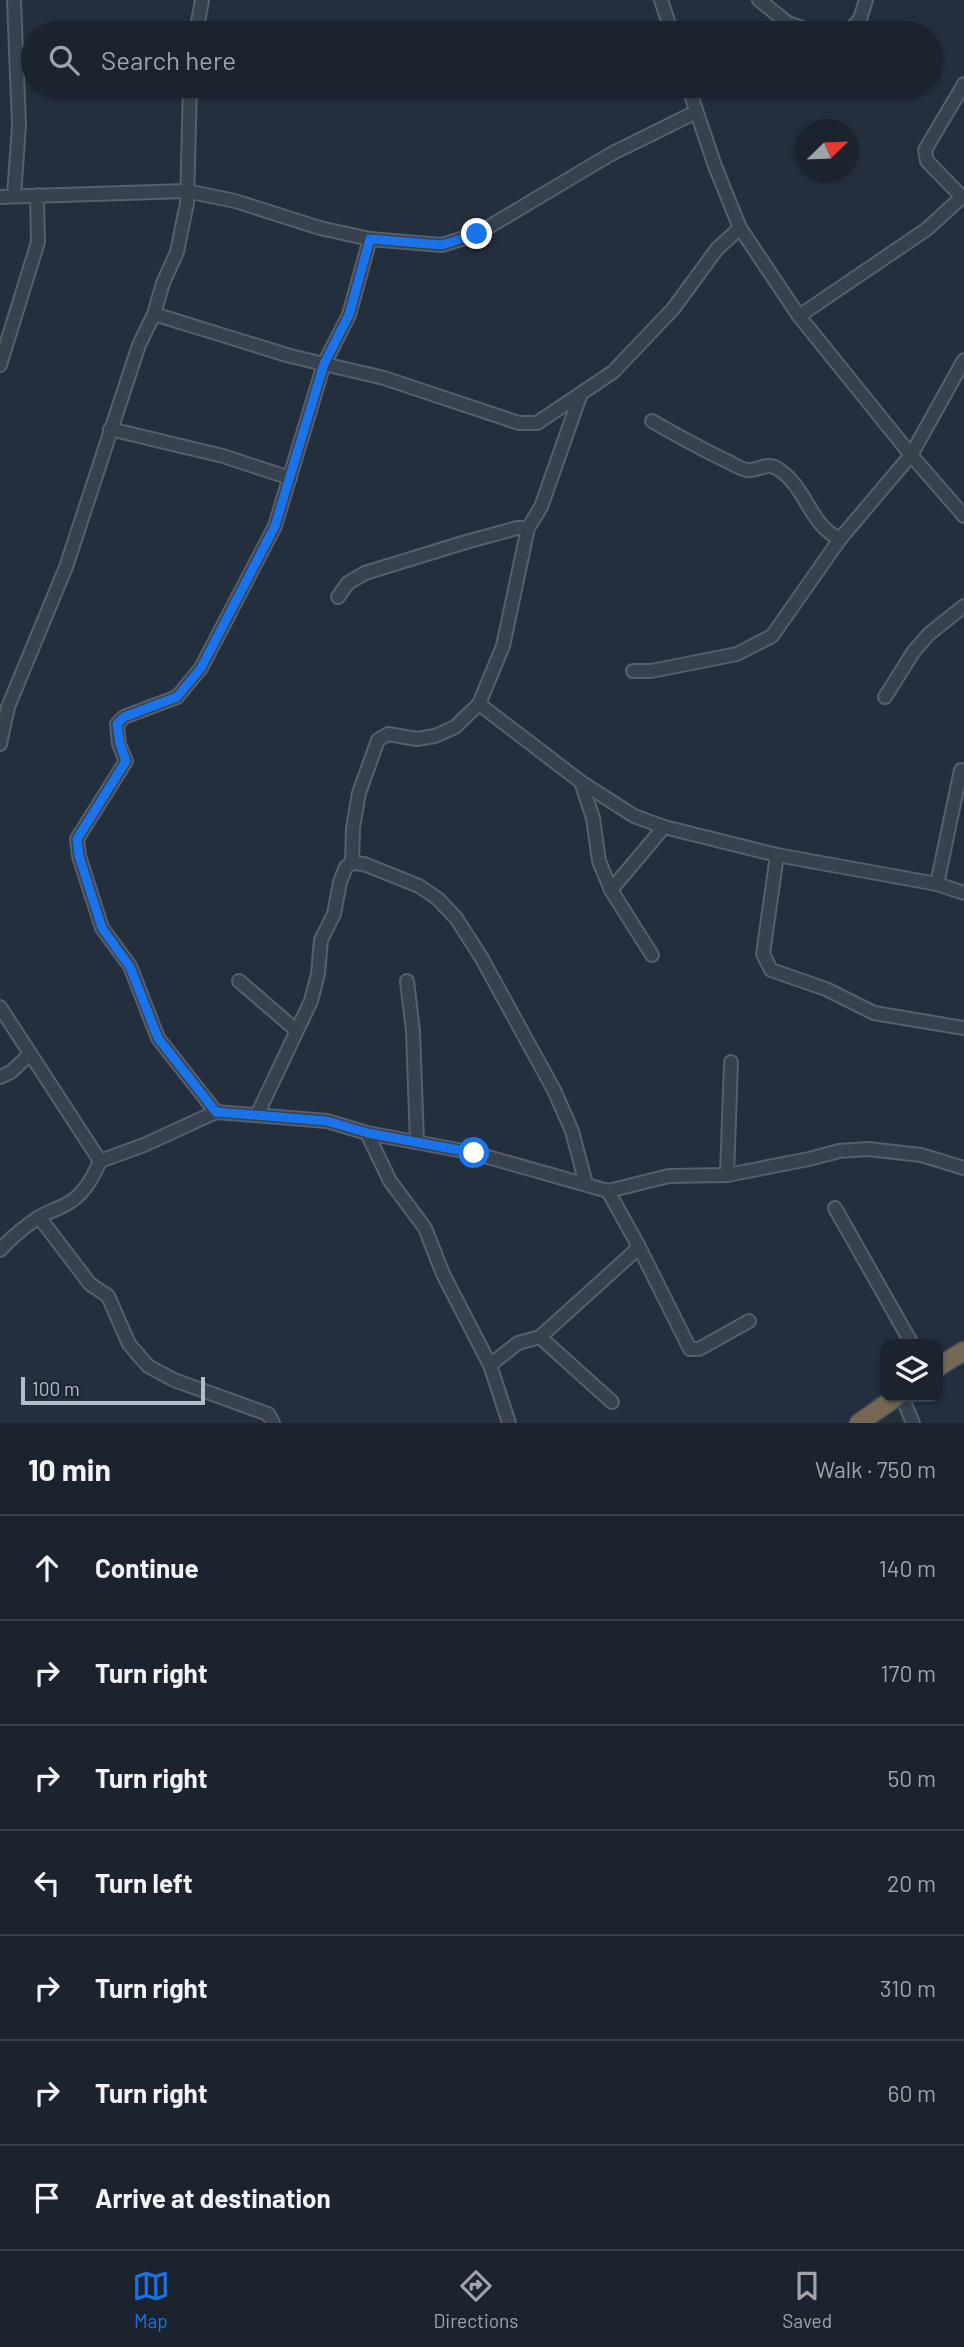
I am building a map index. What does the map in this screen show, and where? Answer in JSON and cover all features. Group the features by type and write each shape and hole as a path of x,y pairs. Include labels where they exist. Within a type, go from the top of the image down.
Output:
{"highway":[{"path":"943,1364 964,1352"},
{"path":"859,1423 889,1402"}],"street":[{"path":"14,0 19,125 7,196 186,191 235,201 320,228 370,239 442,245 477,234 611,155 696,111"},
{"path":"198,21 202,0"},
{"path":"662,0 668,21"},
{"path":"759,0 785,21"},
{"path":"858,21 866,0"},
{"path":"799,316 927,229 963,199 927,161 925,150 964,83"},
{"path":"0,744 8,707 66,567 139,345 154,314 163,283 177,252 187,203 190,98"},
{"path":"692,98 740,228 799,316 911,456 964,516"},
{"path":"0,365 38,242 37,195"},
{"path":"154,314 324,364 384,378 519,423 537,423 613,372 636,350 673,309 717,249 740,228"},
{"path":"216,1112 158,1038 130,967 102,928 79,856 77,839 126,761 117,724 124,717 177,697 201,668 275,526 324,364 349,315 370,239"},
{"path":"633,671 651,671 737,654 772,636 841,539 911,456 964,360"},
{"path":"352,863 353,828 359,793 378,740 388,734 417,740 435,736 455,727 479,704 503,646 528,528 541,507 580,396"},
{"path":"652,421 710,453 748,470 768,465 778,469 804,494 810,512 829,534 841,539"},
{"path":"110,429 223,456 290,478"},
{"path":"338,597 348,583 365,573 491,535 528,528"},
{"path":"885,697 914,651 929,634 964,606"},
{"path":"479,704 581,782 634,816 664,827 777,855 937,884 964,893"},
{"path":"937,884 961,770"},
{"path":"581,782 593,818 599,860 611,890 652,955"},
{"path":"611,890 664,827"},
{"path":"777,855 763,954 771,970 826,989 874,1013 964,1028"},
{"path":"257,1115 311,1001 318,974 321,940 334,914 340,881 346,867 352,863 364,864 419,886 438,899 456,918 481,957 554,1090 572,1131 586,1184"},
{"path":"239,981 296,1030"},
{"path":"407,981 413,1031 417,1142"},
{"path":"0,1007 100,1161"},
{"path":"0,1077 11,1072 30,1054"},
{"path":"726,1175 731,1062"},
{"path":"0,1250 38,1217 67,1205 83,1191 93,1178 100,1161 145,1145 216,1112 327,1121 368,1133 474,1153 608,1191 669,1176 726,1175 808,1160 839,1151 868,1149 921,1155 964,1168"},
{"path":"368,1133 390,1181 425,1227 443,1274 490,1365 509,1423"},
{"path":"608,1191 690,1349 699,1349 749,1321"},
{"path":"835,1208 909,1339"},
{"path":"38,1217 90,1284 108,1296 129,1344 148,1366 174,1380 269,1420"},
{"path":"490,1365 518,1343 540,1337 576,1303 591,1293 638,1245"},
{"path":"540,1337 612,1402"},
{"path":"904,1402 913,1423"}],"route":[{"path":"474,1153 368,1133 327,1121 216,1112 158,1038 130,967 102,928 79,856 77,839 126,761 117,724 124,717 177,697 201,668 275,526 324,364 349,315 370,239 442,245 477,234"}]}
